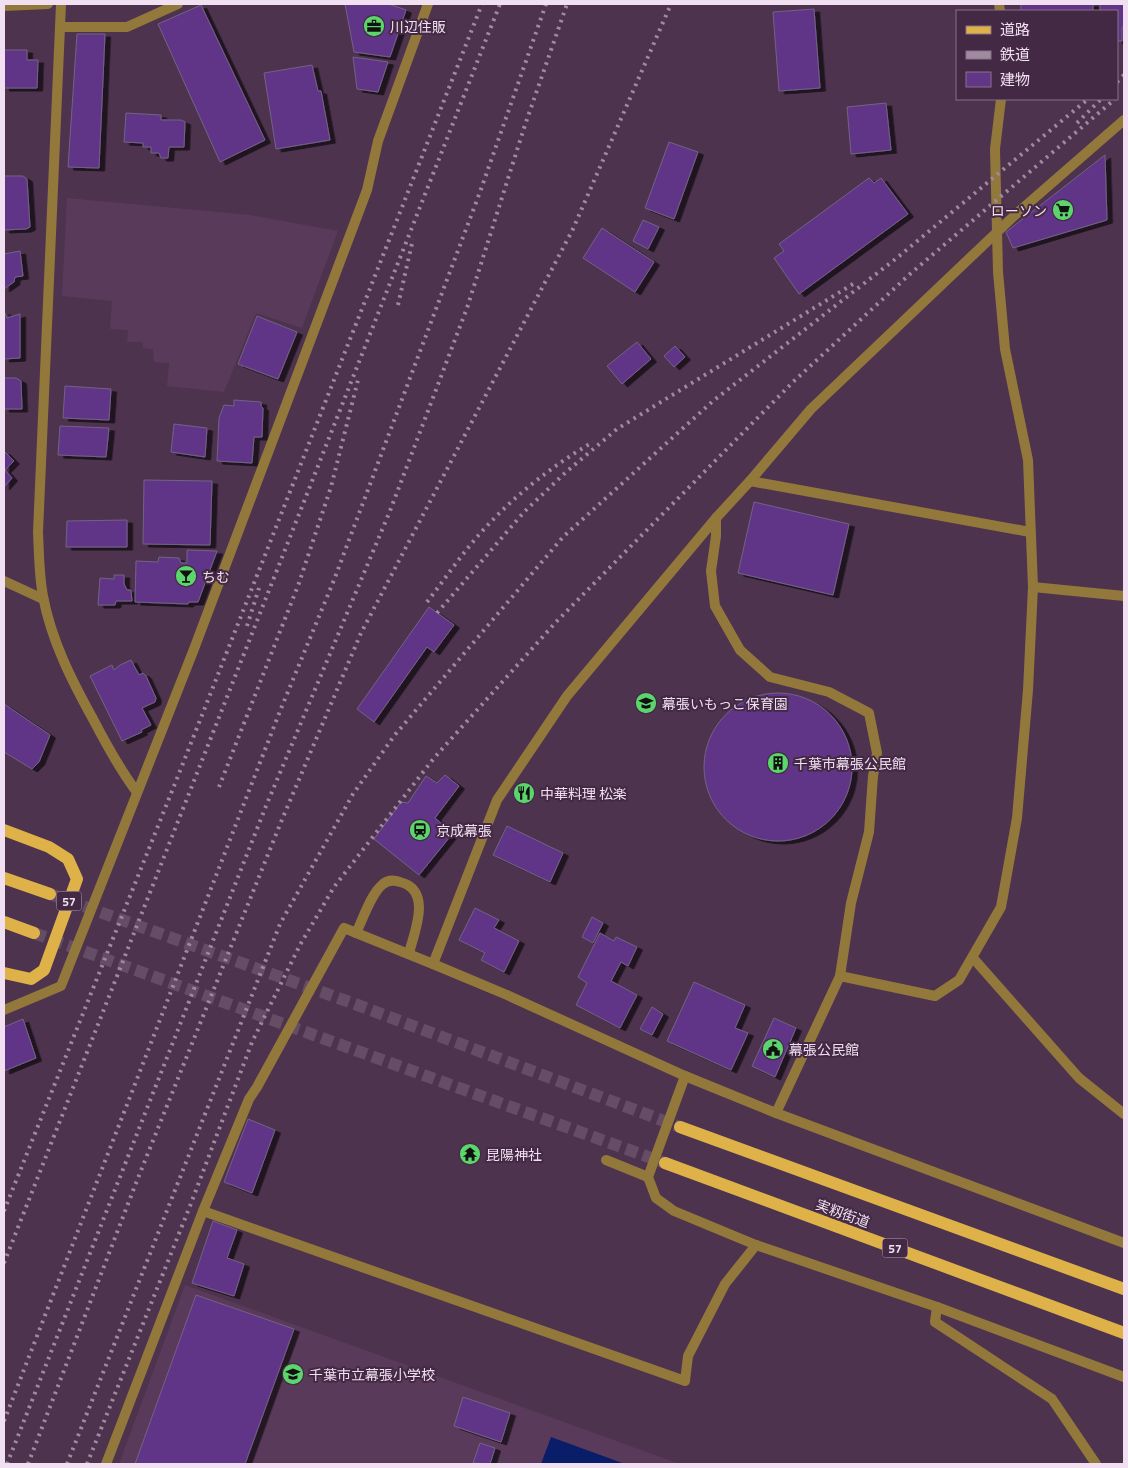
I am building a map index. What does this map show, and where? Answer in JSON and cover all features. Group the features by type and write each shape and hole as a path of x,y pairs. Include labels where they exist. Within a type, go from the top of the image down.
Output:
{"main road":[{"name":"57","path":"4,830 49,846 68,858 77,880 44,970 30,979 4,972"},
{"name":"57","path":"4,878 50,894"},
{"path":"4,922 34,933"},
{"name":"実籾街道","path":"680,1127 1124,1289"},
{"name":"実籾街道","path":"665,1163 1124,1333"}],"street":[{"path":"4,6 48,4"},
{"path":"61,4 38,532 43,599 66,668 116,762 136,790"},
{"path":"60,27 127,27 178,4"},
{"path":"4,1010 61,986 136,790 194,649 367,190 378,141 428,4"},
{"path":"840,976 935,996 959,980 1000,907 1017,818 1028,690 1033,587 1028,460 1005,349 998,272 995,149 1001,100"},
{"path":"434,964 497,800 567,696 716,518 811,409 1015,215 1124,120"},
{"path":"750,481 1030,532"},
{"path":"716,518 716,536 711,571 715,606 740,650 770,677 829,692 868,714 877,753 873,776 869,832 851,904 840,976 776,1113"},
{"path":"4,581 43,599"},
{"path":"1033,587 1124,596"},
{"path":"356,933 381,886 391,880 402,882 411,888 419,903 419,918 408,954"},
{"path":"106,1464 203,1211 249,1099 344,928 434,964 685,1076 776,1113 1124,1243"},
{"path":"973,958 1079,1078 1124,1114"},
{"path":"685,1076 648,1177 656,1198 674,1211 756,1244 838,1271 1124,1377"},
{"path":"606,1160 648,1177"},
{"path":"203,1211 685,1381 688,1356 725,1284 756,1244"},
{"path":"937,1307 935,1322 1052,1399 1096,1464"}],"shaded area":[{"path":"67,198 250,215 338,231 302,328 256,313 224,392 167,386 169,363 154,362 153,349 143,348 143,342 127,342 128,330 110,329 112,301 62,296"},
{"name":"千葉市立幕張小学校","path":"185,1285 680,1464 119,1464"},
{"path":"551,1437 625,1464 541,1464"}],"building":[{"path":"345,4 389,4 406,10 390,57 354,52"},
{"path":"1021,4 1093,4 1093,10 1021,10"},
{"path":"1100,4 1124,4 1122,41 1118,41 1118,10 1100,10"},
{"path":"201,5 265,140 220,162 158,24"},
{"path":"814,9 820,88 779,91 773,12"},
{"path":"77,34 105,34 99,168 68,167"},
{"path":"4,50 27,50 27,60 38,60 37,88 4,88"},
{"path":"353,57 388,62 378,92 357,89"},
{"path":"312,65 318,91 321,91 330,140 276,149 264,73"},
{"path":"886,103 891,150 851,154 847,107"},
{"path":"126,113 161,115 161,120 181,120 185,122 184,147 169,147 168,158 161,158 159,153 151,153 151,147 143,147 143,143 124,142"},
{"path":"669,142 698,152 674,219 645,208"},
{"path":"1105,155 1107,220 1013,248 1006,232"},
{"path":"4,176 23,176 27,179 30,227 26,229 4,230"},
{"path":"869,178 874,183 881,178 908,214 799,294 774,258 784,251 779,244"},
{"path":"643,220 659,227 648,249 633,241"},
{"path":"602,228 654,262 635,292 583,258"},
{"path":"20,251 23,276 15,277 14,282 4,289 4,254"},
{"path":"4,311 7,318 20,314 20,358 4,359"},
{"path":"257,316 297,332 278,379 238,364"},
{"path":"637,342 651,359 622,384 607,366"},
{"path":"675,346 685,357 674,367 664,356"},
{"path":"4,378 16,378 21,381 22,409 4,409"},
{"path":"65,386 111,389 109,420 63,418"},
{"path":"234,400 261,402 263,408 262,437 254,437 252,463 217,461 219,418 224,405 234,406"},
{"path":"174,424 207,428 205,457 171,452"},
{"path":"60,426 109,428 106,457 58,455"},
{"path":"4,451 14,461 5,470 12,478 4,487"},
{"path":"144,480 212,481 210,545 143,544"},
{"path":"754,502 849,524 833,595 738,573"},
{"path":"127,520 127,547 66,547 67,521"},
{"path":"187,550 217,551 198,602 189,602 188,604 135,602 136,561 158,562 159,557 179,558 181,563 187,563"},
{"path":"114,575 124,575 124,584 127,590 131,590 132,601 116,601 115,605 98,605 100,578 114,579"},
{"path":"429,607 454,625 434,652 427,647 374,722 357,709"},
{"path":"131,660 139,675 143,673 146,676 156,698 155,702 142,708 151,725 141,730 142,732 122,741 90,676 112,665 114,670"},
{"name":"千葉市幕張公民館","path":"778,693 792,694 806,699 819,705 830,715 840,726 846,739 851,753 851,781 846,795 840,808 830,819 819,829 806,835 792,840 778,841 764,840 750,835 737,829 726,819 716,808 710,795 705,781 704,767 705,753 710,739 716,726 726,715 737,705 750,699 764,694"},
{"path":"4,704 50,735 39,762 32,769 4,752"},
{"path":"445,775 459,786 435,818 453,833 419,875 374,839 401,802 408,803 426,776 437,783"},
{"path":"507,826 563,853 550,882 493,855"},
{"path":"475,908 499,920 494,928 519,941 504,972 481,960 485,953 459,940"},
{"path":"592,917 603,923 593,943 582,937"},
{"path":"600,933 614,941 616,937 637,947 628,966 621,962 611,981 637,995 620,1028 576,1005 587,983 578,977"},
{"path":"694,982 745,1005 735,1028 748,1033 731,1070 667,1041"},
{"path":"652,1007 663,1014 652,1035 640,1029"},
{"path":"774,1018 796,1028 775,1077 752,1066"},
{"path":"23,1019 36,1058 4,1071 4,1027"},
{"path":"248,1119 275,1130 252,1193 224,1182"},
{"path":"213,1221 237,1230 227,1258 244,1264 234,1296 192,1283"},
{"path":"196,1295 294,1329 245,1464 135,1464"},
{"path":"463,1397 510,1413 501,1442 454,1426"},
{"path":"480,1443 495,1448 490,1464 473,1463"}],"tunnel":[{"path":"50,894 355,1004 680,1127"},
{"path":"34,933 665,1163"}],"railway":[{"path":"4,1211 180,771 482,4"},
{"path":"4,1263 500,4"},
{"path":"4,1421 280,711 334,580 480,192 546,4"},
{"path":"7,1464 266,806 390,511 467,308 525,125 567,4"},
{"path":"28,1464 136,1183 281,822 361,633 573,229 671,4"},
{"path":"1118,81 1124,75"},
{"path":"67,1464 280,924 353,794 394,736 563,537 713,401 898,257 1087,100"},
{"path":"1077,123 1100,100"},
{"path":"87,1464 190,1206 252,1042 300,945 334,887 434,758 556,622 793,382 910,274 1114,100"},
{"path":"398,305 413,239"},
{"path":"437,613 524,512 565,473 617,429 853,284"},
{"path":"219,787 299,583 331,487 358,380"},
{"path":"427,602 470,545 503,510 546,473 593,442"},
{"path":"247,626 259,588"}],"place":[{"name":"川辺住販","path":"374,26"},
{"name":"ローソン","path":"1063,210"},
{"name":"ちむ","path":"186,576"},
{"name":"幕張いもっこ保育園","path":"646,703"},
{"name":"千葉市幕張公民館","path":"778,763"},
{"name":"中華料理 松楽","path":"524,793"},
{"name":"京成幕張","path":"420,830"},
{"name":"幕張公民館","path":"773,1049"},
{"name":"昆陽神社","path":"470,1154"},
{"name":"千葉市立幕張小学校","path":"293,1374"}]}
